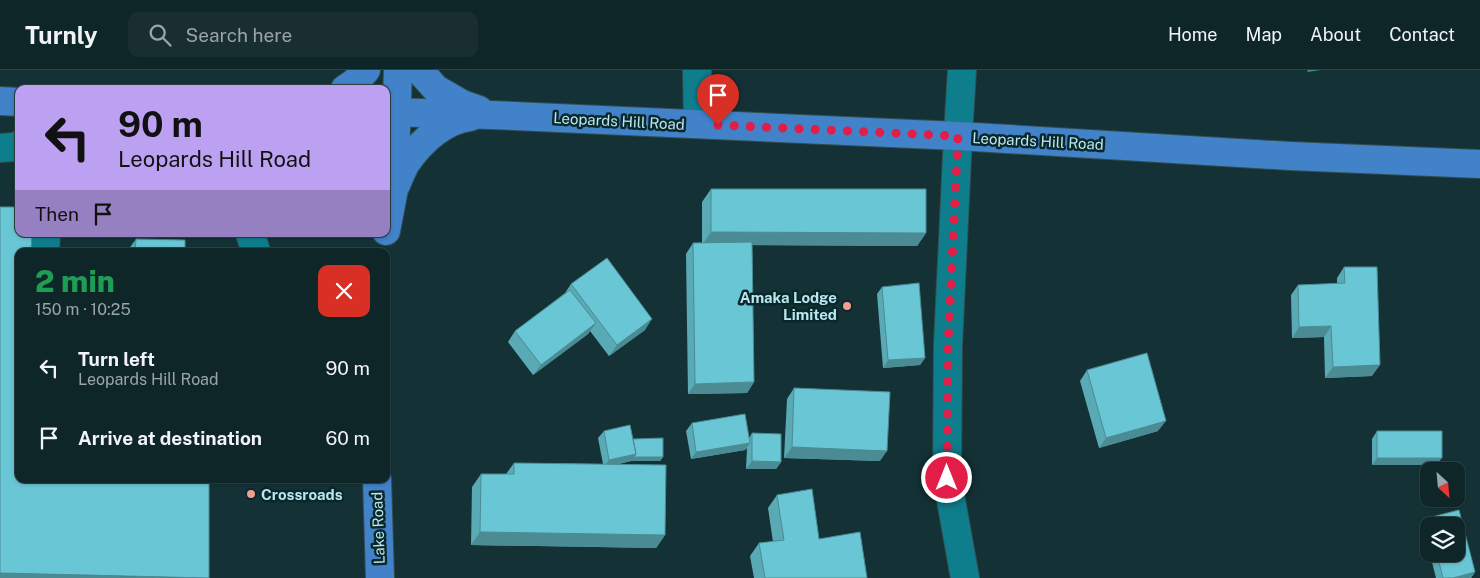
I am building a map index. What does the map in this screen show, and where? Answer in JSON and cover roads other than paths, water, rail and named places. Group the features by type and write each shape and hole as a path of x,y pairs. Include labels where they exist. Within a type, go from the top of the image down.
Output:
{"main road":[{"path":"351,85 366,70"},
{"path":"390,210 394,189 391,112 398,70"},
{"path":"419,70 436,89 462,104 491,115"},
{"path":"0,101 15,102"},
{"name":"Leopards Hill Road","path":"391,112 958,136 1280,155 1480,164"},
{"path":"394,189 405,165 422,143 442,127 465,118 491,115"},
{"name":"Lake Road","path":"376,483 380,578"}],"street":[{"path":"697,70 698,124"},
{"path":"962,70 948,345 947,478 965,578"},
{"path":"0,148 15,147"}],"place":[{"name":"Amaka Lodge Limited","path":"847,306"},
{"name":"Crossroads","path":"251,494"}]}
